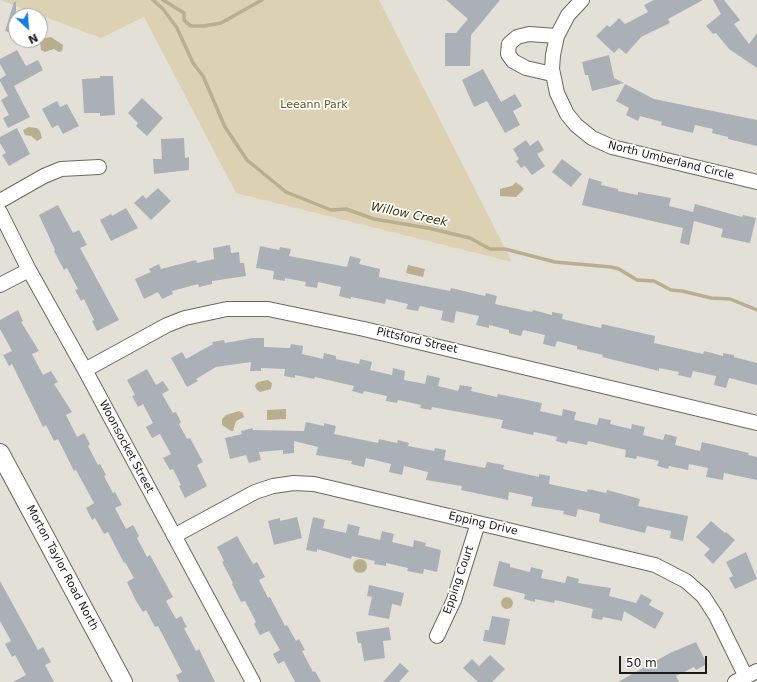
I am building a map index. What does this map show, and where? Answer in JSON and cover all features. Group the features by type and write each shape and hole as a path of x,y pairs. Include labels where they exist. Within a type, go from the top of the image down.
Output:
{"street":[{"name":"North Umberland Circle","path":"582,0 568,15 558,36 553,55 552,74 557,93 567,114 583,132 603,144 757,182"},
{"path":"552,74 526,68 513,61 508,54 509,44 517,37 529,34 558,36"},
{"path":"0,201 44,176 61,169 99,167"},
{"name":"Woonsocket Street","path":"0,212 29,270 253,682"},
{"path":"0,285 29,270"},
{"name":"Pittsford Street","path":"84,370 185,318 227,309 268,308 364,329 757,422"},
{"name":"Morton Taylor Road North","path":"0,453 123,682"},
{"name":"Epping Drive","path":"174,536 255,492 273,486 294,483 314,484 655,565 676,574 695,588 710,606 746,677"},
{"name":"Epping Court","path":"437,636 454,600 478,523"}],"green space":[{"name":"Leeann Park","path":"0,0 379,0 512,262 236,193 144,17 101,38 48,18 48,8 21,8"}],"shaded area":[{"path":"51,37 63,45 62,51 59,52 54,49 45,52 41,50 41,48 48,48 48,38"},
{"path":"29,127 37,128 40,131 42,138 37,141 31,136 25,135 23,130"},
{"path":"516,182 519,185 521,184 520,185 524,189 516,197 500,196 500,189 512,186"},
{"path":"408,265 425,269 423,277 406,273"},
{"path":"268,380 272,383 271,389 260,392 256,389 255,385 258,382"},
{"path":"286,409 286,419 267,420 267,410"},
{"path":"239,411 243,413 244,417 236,421 233,431 222,425 222,419 226,415"},
{"path":"360,559 365,561 367,566 365,571 360,573 355,571 353,566 355,561"},
{"path":"509,597 512,598 512,608 505,609 502,608 501,601 502,598"}],"building":[{"path":"446,0 500,0 471,35 470,66 445,66 445,33 456,33 468,19"},
{"path":"654,0 703,0 668,19 670,23 641,37 626,54 619,48 614,53 596,36 607,25 610,27 619,18 625,24 648,12 644,5"},
{"path":"713,0 724,0 740,20 734,24 749,44 757,33 757,68 729,49 716,33 713,34 706,26 721,14"},
{"path":"14,2 16,2 16,8 12,8"},
{"path":"8,21 8,32 5,31"},
{"path":"17,50 26,66 38,60 43,70 14,86 30,117 8,128 3,118 9,115 1,100 8,96 0,81 0,79 6,75 0,64 0,59"},
{"path":"609,55 614,78 624,83 592,91 588,75 585,75 582,62"},
{"path":"483,69 501,102 515,94 522,106 513,111 520,125 505,133 487,101 474,107 462,80"},
{"path":"100,76 113,76 115,115 100,116 100,113 84,113 82,79 100,78"},
{"path":"625,84 654,99 757,120 757,146 728,139 728,137 712,133 713,129 695,125 693,133 661,125 662,122 640,116 638,121 626,115 629,108 616,101"},
{"path":"142,98 163,118 147,136 136,126 138,123 128,113"},
{"path":"57,101 60,107 67,104 79,126 63,134 58,125 52,128 42,109"},
{"path":"17,128 30,154 9,166 2,155 6,153 0,143 0,137"},
{"path":"184,138 185,158 189,157 189,170 154,174 153,159 162,159 161,139"},
{"path":"526,140 530,146 538,140 544,150 537,154 545,166 532,175 525,166 521,168 516,161 519,159 513,149"},
{"path":"562,159 582,174 571,187 552,172"},
{"path":"589,178 602,182 601,185 618,189 618,191 638,195 638,192 671,198 669,206 693,212 695,204 742,217 743,215 756,218 750,243 721,237 723,229 694,221 689,245 680,243 683,228 582,205"},
{"path":"158,188 171,201 151,220 134,203 143,195 146,199"},
{"path":"58,205 73,233 79,230 87,245 80,248 119,320 97,331 92,321 94,320 84,299 81,301 75,290 78,289 67,268 64,270 54,251 55,250 39,215"},
{"path":"126,208 138,228 111,241 100,220 111,214 112,216"},
{"path":"230,245 231,253 239,252 240,263 244,263 246,276 212,281 212,284 199,287 198,284 172,291 173,294 162,299 158,292 144,299 135,279 151,272 149,269 159,264 161,269 196,260 197,263 214,259 213,248"},
{"path":"260,246 279,250 280,247 291,249 289,256 347,267 350,256 361,259 359,264 380,269 379,277 450,291 451,288 485,296 486,293 497,296 495,304 532,312 533,310 552,315 552,312 563,314 562,319 601,328 602,324 655,336 654,343 703,354 704,351 723,356 723,353 734,355 734,357 757,363 757,385 729,378 726,388 714,385 716,376 693,371 691,378 678,375 679,372 659,368 659,371 602,357 603,355 577,349 577,346 557,341 555,347 543,344 545,335 523,330 521,336 509,333 509,330 489,325 489,328 476,325 479,316 456,311 454,323 441,320 443,311 420,306 418,311 406,309 408,304 386,299 385,304 351,297 351,299 339,296 341,287 318,282 317,288 305,286 306,282 285,278 285,281 273,279 274,271 256,268"},
{"path":"18,310 23,321 21,322 39,351 32,354 43,375 51,371 58,382 54,384 72,412 66,415 77,437 84,433 90,444 88,446 98,465 100,464 106,475 104,476 113,493 115,492 122,505 115,508 126,529 133,525 139,536 137,538 147,557 150,555 173,597 166,601 176,619 181,616 187,627 184,628 196,651 199,649 215,682 179,682 176,675 182,672 158,626 155,627 146,610 143,612 127,582 134,578 125,562 124,563 108,532 104,534 95,518 92,520 86,508 94,503 76,470 74,471 58,439 54,441 46,425 43,427 12,364 9,366 3,355 12,351 0,329 0,320"},
{"path":"253,338 264,338 264,347 290,348 291,344 303,346 302,354 323,359 324,353 336,356 336,359 359,364 360,359 372,362 370,370 392,375 393,368 405,371 404,380 425,384 427,375 440,378 438,386 458,391 460,385 472,387 471,391 497,397 498,394 542,403 540,411 562,416 563,409 576,412 574,420 597,425 599,418 611,420 610,424 631,429 632,424 645,427 643,435 663,440 665,434 677,437 675,445 700,451 702,442 749,453 748,455 757,457 757,480 724,473 723,480 706,477 708,468 689,464 688,470 669,466 668,469 657,466 659,461 637,456 636,459 625,457 626,450 588,441 587,445 568,441 567,444 556,441 557,437 534,432 533,435 501,428 503,420 432,407 431,410 420,408 421,405 398,400 397,403 386,401 387,396 364,391 363,394 352,391 354,386 315,377 314,379 295,375 295,378 284,376 285,369 261,368 261,371 250,371 251,362 216,367 196,379 198,381 187,387 171,358 182,352 186,359 213,344 212,342 224,340 225,343"},
{"path":"147,369 156,385 163,381 169,390 162,394 173,413 176,412 181,422 179,424 187,439 190,438 203,462 197,465 207,486 185,498 179,486 181,485 173,469 170,470 163,458 171,454 160,434 152,438 146,427 153,423 143,404 138,407 132,396 135,395 127,380"},
{"path":"306,422 324,426 324,423 336,426 334,434 378,443 379,439 397,443 398,440 409,443 408,446 434,451 435,448 446,450 444,460 485,468 487,462 504,465 503,469 539,477 539,474 550,476 549,484 587,492 588,489 606,493 607,490 640,499 638,506 688,516 683,541 670,538 671,531 647,526 645,533 599,522 600,514 578,509 576,517 563,514 564,511 531,506 533,497 509,492 508,500 461,490 462,486 426,480 428,472 404,466 402,475 389,472 391,464 366,458 364,467 351,464 352,461 316,455 318,447 294,441 294,453 283,454 283,450 259,452 261,460 249,463 246,455 230,459 225,438 242,434 241,431 253,428 253,430 304,431"},
{"path":"297,517 302,538 274,545 268,521 280,518 280,521"},
{"path":"313,517 325,520 323,528 346,533 348,524 360,527 358,535 380,540 382,531 394,534 392,542 413,547 414,540 426,543 425,546 441,550 437,572 424,569 423,574 407,571 408,568 386,563 386,566 374,564 375,561 352,556 351,559 317,549 317,552 306,550"},
{"path":"711,521 735,540 713,564 704,555 710,549 696,537"},
{"path":"237,536 253,564 257,562 265,577 259,580 268,598 270,597 285,626 287,625 296,641 299,639 305,650 302,651 313,672 315,671 321,682 295,682 284,661 278,664 273,654 280,650 269,631 260,635 254,624 256,622 245,601 241,602 222,562 224,561 217,547"},
{"path":"746,552 757,579 735,589 729,578 733,576 726,562"},
{"path":"499,561 510,564 510,567 530,572 531,567 543,570 541,578 565,583 567,576 579,579 578,583 611,588 609,596 636,603 641,594 652,600 649,605 664,613 655,629 624,611 622,621 603,617 602,620 591,618 593,609 555,600 554,603 535,599 535,602 524,599 525,594 493,586"},
{"path":"0,581 38,650 43,647 51,662 45,665 54,682 13,682 26,675 15,655 12,657 5,644 11,641 0,621"},
{"path":"369,585 404,593 401,606 392,604 389,619 368,615 372,597 367,596"},
{"path":"492,616 510,619 505,645 483,641 485,630 489,630"},
{"path":"389,627 391,640 383,641 385,658 364,661 361,643 358,643 356,632"},
{"path":"696,642 707,664 696,670 694,667 676,676 679,682 618,682 670,653"},
{"path":"490,655 505,669 492,682 478,682 463,668 472,659 479,666"},
{"path":"400,663 409,671 399,682 383,682"}],"waterway":[{"name":"Willow Creek","path":"153,0 163,9 177,28 193,63 203,76 225,127 247,160 286,192 331,210 346,209 374,219 428,228 470,238 490,249 505,249 555,262 611,267 619,269 637,280 654,281 671,290 711,298 730,299 757,310"},
{"path":"163,0 184,13 184,20 191,26 204,26 221,23 262,0"}]}
